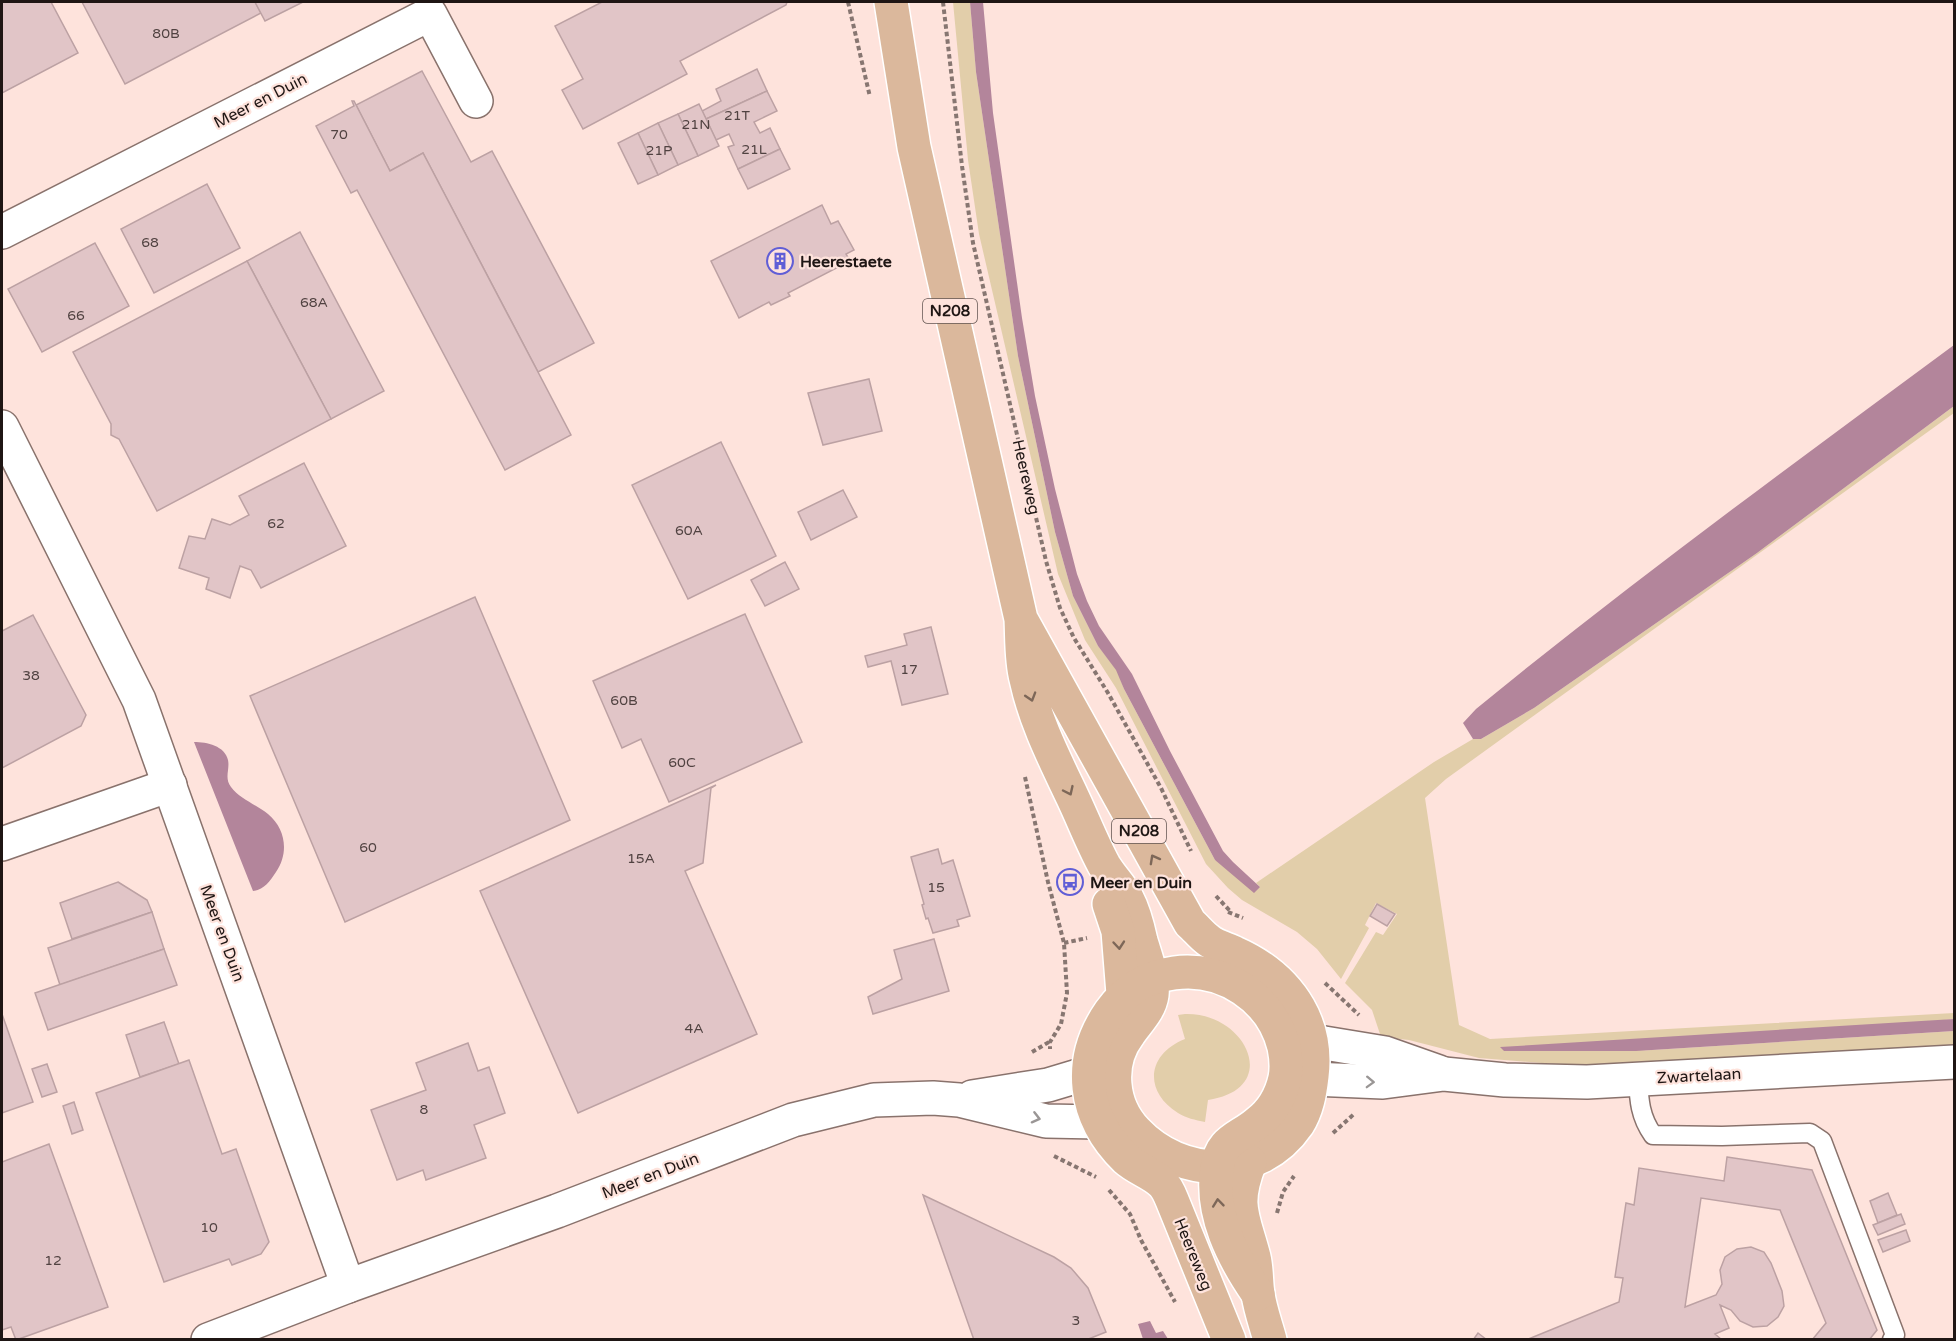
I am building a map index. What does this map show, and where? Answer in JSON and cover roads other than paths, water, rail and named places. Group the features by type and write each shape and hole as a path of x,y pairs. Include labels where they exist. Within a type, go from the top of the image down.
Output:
{"main road":[{"name":"N208","path":"891,2 914,147 1021,619 1025,678 1044,738 1105,867 1127,897 1151,979 1152,997 1147,1009 1121,1046 1114,1072 1117,1098 1114,1122"},
{"name":"N208","path":"1021,619 1190,923 1209,942 1251,961 1276,979 1298,1006 1305,1020 1286,1057 1286,1077 1280,1095 1270,1112 1228,1143 1221,1152 1217,1167 1216,1181 1220,1217 1239,1267 1258,1294"},
{"name":"N208","path":"1105,867 1109,905 1118,931 1123,994"},
{"name":"N208","path":"1196,972 1229,981 1248,993 1265,1009 1278,1027 1297,1039 1312,1079 1310,1094 1297,1124 1275,1147 1250,1162 1239,1165 1217,1167 1190,1165 1173,1158 1114,1122 1090,1097 1088,1073 1090,1056 1098,1032 1123,994 1151,979 1173,973 1196,972"},
{"name":"Heereweg","path":"1114,1122 1115,1146 1127,1160 1163,1184 1172,1200 1229,1340"},
{"name":"N208","path":"1250,1162 1243,1178 1240,1208 1246,1236 1255,1258 1258,1294 1270,1340"}],"street":[{"name":"Meer en Duin","path":"2,232 430,14 476,101"},
{"name":"Meer en Duin","path":"2,427 140,700 348,1286"},
{"path":"2,844 170,785"},
{"name":"Zwartelaan","path":"1297,1039 1385,1053 1444,1074"},
{"name":"Zwartelaan","path":"1312,1079 1383,1082 1444,1074 1505,1080 1587,1082 1954,1062"},
{"name":"Meer en Duin","path":"959,1100 1048,1085 1088,1073"},
{"name":"Meer en Duin","path":"208,1340 348,1286 557,1211 793,1119 874,1100 933,1098 959,1100 1046,1121 1114,1122"}],"lane":[{"path":"1638,1078 1639,1105 1653,1135 1722,1136 1810,1133 1822,1141 1894,1338"}],"place":[{"name":"Heerestaete","path":"780,261"},
{"name":"Meer en Duin","path":"1070,882"}]}
